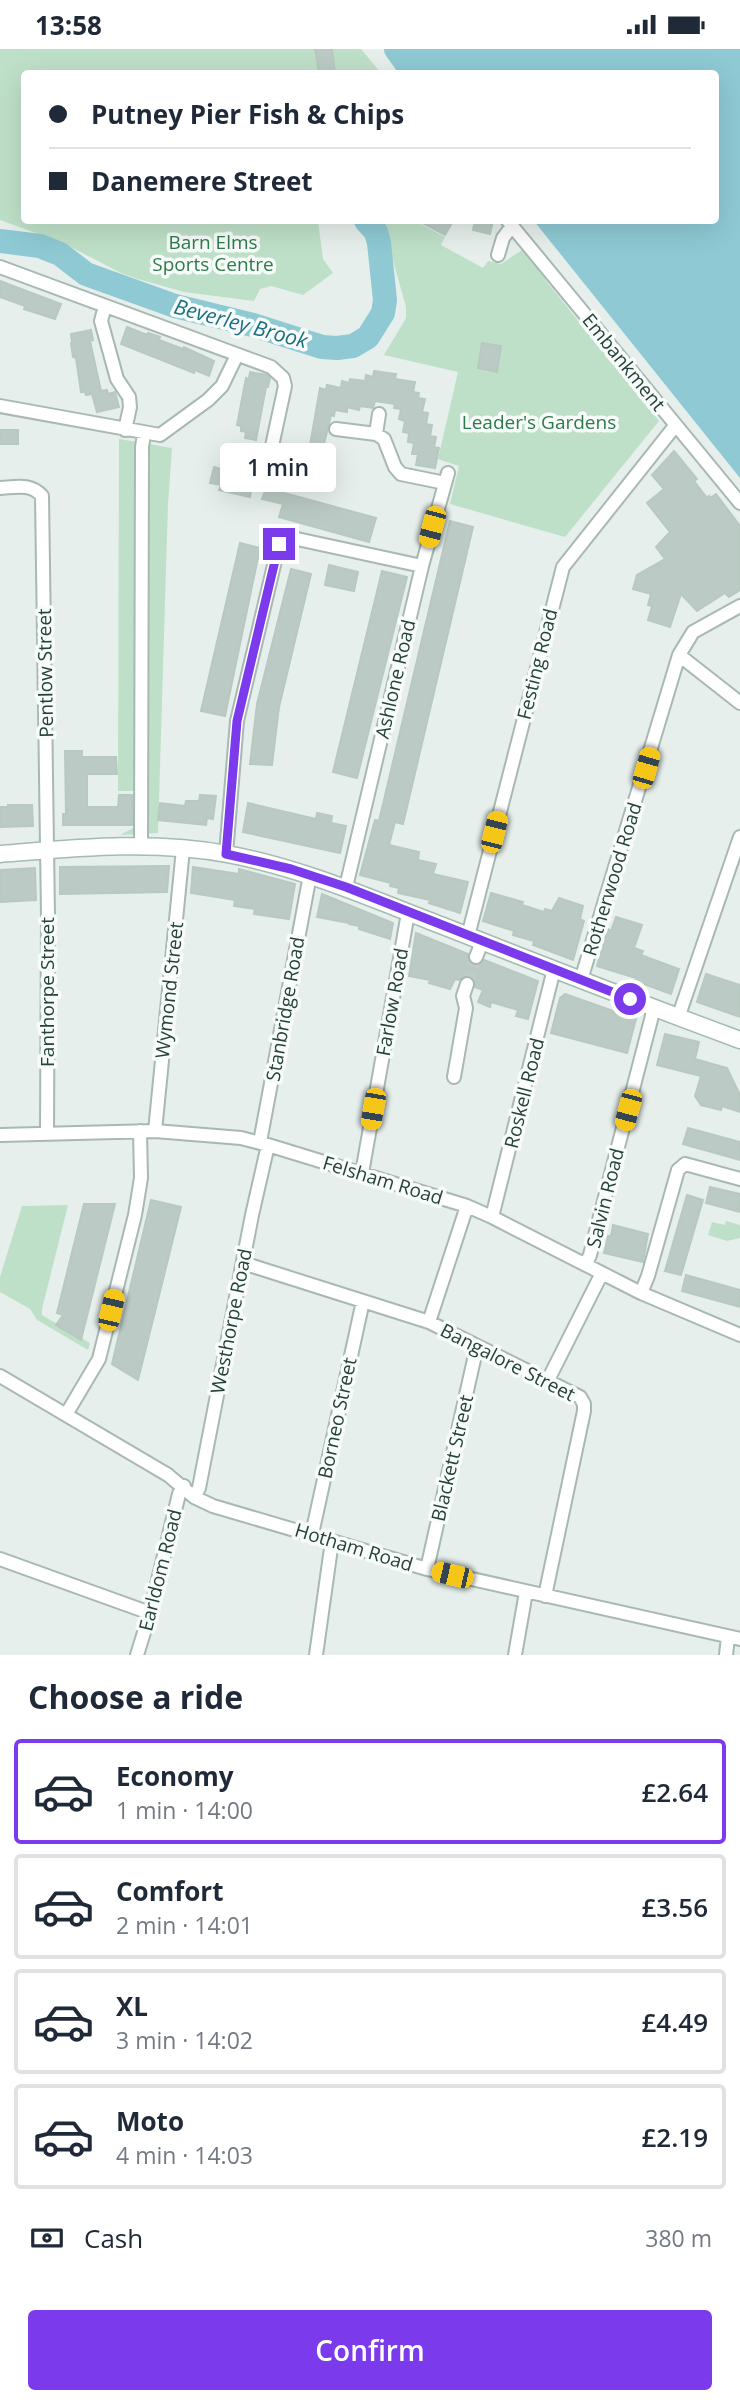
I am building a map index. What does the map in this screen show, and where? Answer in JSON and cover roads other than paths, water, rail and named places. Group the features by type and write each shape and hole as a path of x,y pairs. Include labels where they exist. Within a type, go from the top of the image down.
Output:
{"main road":[{"path":"0,854 141,848 183,849 226,854 310,875 408,913 475,945 554,969 740,1040"}],"street":[{"path":"498,255 510,224"},
{"name":"Embankment","path":"511,224 740,503"},
{"path":"0,267 271,367 283,378 285,386 272,446"},
{"path":"104,306 101,321 117,379 129,397 130,407 125,430"},
{"path":"0,405 160,435 208,400 222,386 237,355"},
{"path":"336,429 376,434 379,414"},
{"name":"Festing Road","path":"475,945 563,567 675,426"},
{"path":"141,848 144,433"},
{"name":"Ashlone Road","path":"346,887 422,566 446,478 401,474 395,467 384,439 376,434"},
{"name":"Pentlow Street","path":"0,488 29,487 36,489 42,496 47,851"},
{"path":"226,854 237,721 279,544 285,539 297,539 422,566"},
{"name":"Rotherwood Road","path":"581,980 679,655 692,632 740,606"},
{"path":"679,655 740,703"},
{"path":"678,1018 740,837"},
{"name":"Wymond Street","path":"155,1131 183,849"},
{"name":"Fanthorpe Street","path":"47,851 47,1134"},
{"name":"Stanbridge Road","path":"264,1143 310,875"},
{"name":"Farlow Road","path":"362,1173 408,913"},
{"name":"Roskell Road","path":"492,1217 554,969"},
{"path":"454,1077 466,1008 463,996 467,983"},
{"name":"Salvin Road","path":"586,1264 654,1008"},
{"path":"67,1413 99,1359 135,1215 141,1178 140,1131"},
{"name":"Felsham Road","path":"0,1135 155,1131 206,1134 264,1143 467,1206 642,1293 740,1335"},
{"name":"Westhorpe Road","path":"194,1497 199,1488 264,1143"},
{"path":"642,1293 678,1170 685,1164 740,1179"},
{"path":"429,1322 467,1206"},
{"name":"Bangalore Street","path":"243,1263 429,1322 580,1397 584,1404 545,1596"},
{"path":"548,1381 602,1273"},
{"name":"Borneo Street","path":"312,1534 362,1301"},
{"name":"Blackett Street","path":"427,1569 477,1346"},
{"name":"Hotham Road","path":"0,1375 67,1413 184,1486 194,1497 213,1506 427,1569 734,1638"},
{"name":"Earldom Road","path":"137,1655 184,1486"},
{"path":"316,1655 332,1541"},
{"path":"0,1559 150,1613"},
{"path":"515,1655 526,1592"},
{"path":"726,1655 734,1638"}],"water":[{"path":"396,49 740,49 740,478 536,224 719,224 719,70 411,70"}],"waterway":[{"path":"396,49 411,70"},
{"name":"Beverley Brook","path":"0,241 40,246 60,254 86,274 175,306 253,325 322,347 337,348 353,346 368,337 383,313 385,300 379,243 376,232 369,224"}],"tunnel":[{"path":"467,984 476,957"}],"park label":[{"name":"Barn Elms Sports Centre","path":"213,253"},
{"name":"Leader's Gardens","path":"539,422"}]}
